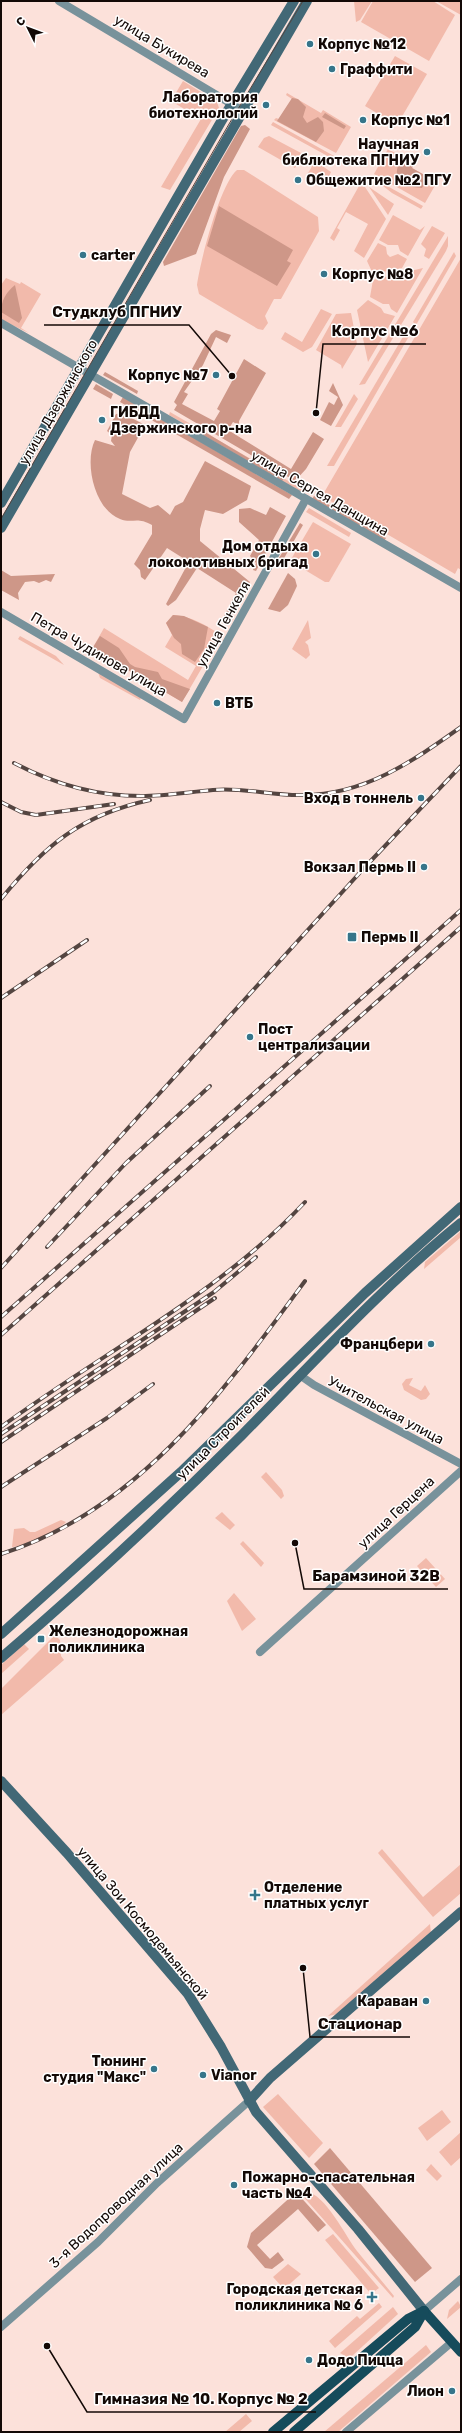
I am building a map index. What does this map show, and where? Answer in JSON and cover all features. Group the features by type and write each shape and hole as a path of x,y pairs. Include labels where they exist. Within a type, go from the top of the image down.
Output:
{"main road":[{"name":"улица Дзержинского","path":"1,503 80,369 232,104 294,1"},
{"name":"улица Дзержинского","path":"1,528 246,113 307,1"},
{"name":"улица Строителей","path":"1,1634 176,1478 365,1292 461,1207"},
{"name":"улица Строителей","path":"1,1658 133,1540 405,1272 461,1223"},
{"name":"улица Зои Космодемьянской","path":"1,1781 66,1853 188,1994 214,2034 249,2101 269,2128 358,2229 424,2311 461,2352"},
{"path":"249,2101 270,2078 461,1912"},
{"path":"273,2432 408,2319 424,2311"},
{"path":"294,2432 415,2327 424,2311"}],"street":[{"name":"улица Букирева","path":"59,1 246,113"},
{"name":"улица Сергея Данщина","path":"1,323 461,588"},
{"name":"улица Генкеля","path":"184,719 306,499"},
{"name":"Петра Чудинова улица","path":"1,612 184,719"},
{"name":"Учительская улица","path":"301,1376 314,1385 461,1464"},
{"name":"улица Герцена","path":"260,1652 461,1471"},
{"name":"3-я Водопроводная улица","path":"1,2327 98,2242 157,2183 249,2101"},
{"path":"424,2311 461,2279"},
{"path":"346,2432 452,2342"}],"shaded area":[{"path":"354,1 372,1 360,20 356,22"},
{"path":"373,1 433,1 455,15 429,61 361,22"},
{"path":"436,1 461,1 461,15"},
{"path":"395,56 427,74 397,125 365,106"},
{"path":"183,81 217,102 219,108 170,190 161,187 201,119 171,101"},
{"path":"287,93 321,113 323,110 351,127 336,153 274,120 276,118 279,119 292,99 286,95"},
{"path":"292,98 298,99 306,107 303,117 307,123 318,117 323,122 324,131 316,142 277,121"},
{"path":"325,113 346,126 344,129 322,117"},
{"path":"273,122 334,156 333,159 271,125"},
{"path":"245,125 250,129 224,177 196,254 164,266 163,262 241,126"},
{"path":"269,136 301,153 302,156 295,168 258,147 264,138"},
{"path":"388,149 414,164 412,168 437,182 425,203 374,174"},
{"path":"402,157 414,164 412,168 428,177 422,188 403,186 398,179 398,165"},
{"path":"315,161 331,172 325,185 307,175"},
{"path":"237,170 244,170 318,217 319,231 281,299 274,299 265,316 268,323 263,330 258,329 199,294 197,285 206,242 218,206 224,191"},
{"path":"373,178 423,206 421,209 392,193"},
{"path":"359,186 365,187 386,219 364,258 354,251 368,224 346,212 337,228 340,230 334,241 330,238"},
{"path":"369,187 394,204 388,215"},
{"path":"219,206 293,250 287,261 291,263 277,286 207,246"},
{"path":"393,215 420,230 425,226 408,256 400,251 398,245 388,245 379,240"},
{"path":"432,226 445,233 429,259 424,256 426,249 421,244"},
{"path":"448,236 448,246 446,251 365,384 359,385"},
{"path":"378,243 386,247 387,254 390,257 398,254 407,259 402,268 373,274 367,261"},
{"path":"454,252 456,256 416,325 413,322"},
{"path":"461,258 461,570 458,568 455,574 322,496"},
{"path":"423,268 397,313 391,309 389,304 383,304 370,297 373,280"},
{"path":"6,278 20,284 21,282 41,294 21,328 29,333 1,320 1,285"},
{"path":"15,285 22,318 19,323 1,312 5,297"},
{"path":"368,300 381,308 384,313 395,316 368,362 357,310"},
{"path":"321,309 332,314 312,347 303,352 281,339 285,332 302,342"},
{"path":"351,313 357,344 342,369 341,365 316,350 336,314"},
{"path":"216,330 231,335 227,343 216,337 203,365 184,392 188,394 182,404 214,421 220,411 217,409 244,359 266,373 239,421 239,425 233,422 228,430 291,469 313,432 324,439 306,469 295,481 174,410 177,405 174,402 211,334"},
{"path":"407,330 412,331 334,466 327,466"},
{"path":"105,372 138,391 137,394 103,375"},
{"path":"333,383 343,405 331,426 320,420 329,402 334,405 338,397 329,391"},
{"path":"96,384 113,394 111,399 93,389"},
{"path":"354,394 358,399 341,427 335,427"},
{"path":"123,397 292,495 289,499 120,402"},
{"path":"170,412 304,490 302,493 169,415"},
{"path":"122,413 145,425 130,452 122,494 150,508 158,505 170,515 175,506 183,502 205,461 251,486 247,500 223,514 205,510 200,529 200,541 250,582 230,619 224,616 236,593 197,568 176,600 168,606 166,604 185,569 186,560 167,548 145,580 141,577 140,570 134,564 152,534 152,525 138,520 128,521 120,519 111,514 104,506 98,495 91,472 92,449 95,440 115,446 111,441 112,435 107,431 116,414"},
{"path":"193,425 284,479 282,481 191,428"},
{"path":"314,496 386,538 384,541 312,499"},
{"path":"270,507 286,516 256,571 253,570 256,563 250,556 259,540 239,522 239,509 250,508 266,515"},
{"path":"309,508 351,533 349,537 306,512"},
{"path":"313,522 351,544 329,582 325,582 290,561"},
{"path":"300,523 303,525 283,560 279,558"},
{"path":"1,570 11,576 55,574 51,582 46,580 39,583 34,581 25,582 18,593 19,600 1,590"},
{"path":"288,573 295,579 297,586 288,605 280,612 268,609"},
{"path":"173,615 192,619 221,635 182,702 92,649 104,628 188,680 196,666 165,647 172,635 166,623"},
{"path":"173,615 184,616 208,627 204,649 195,662 182,654 181,644 174,638 166,623"},
{"path":"308,620 311,638 305,642 308,645 310,655 306,659 292,649"},
{"path":"20,636 56,656 64,665 18,639"},
{"path":"100,636 119,648 130,664 135,667 158,672 162,679 190,689 182,702 92,649"},
{"path":"98,672 142,696 140,700 100,678"},
{"path":"461,1231 461,1237 424,1269 425,1262"},
{"path":"413,1378 409,1385 421,1391 425,1385 430,1394 426,1399 421,1400 404,1390 402,1384 406,1379"},
{"path":"266,1472 282,1490 284,1496 281,1499 261,1477"},
{"path":"222,1512 235,1525 230,1530 215,1518"},
{"path":"61,1520 66,1522 49,1534 12,1547 14,1529 24,1528 30,1532 35,1532"},
{"path":"243,1541 264,1563 261,1567 240,1544"},
{"path":"426,1558 445,1579 436,1587 417,1566"},
{"path":"234,1593 256,1619 242,1631 227,1601"},
{"path":"55,1635 60,1640 61,1656 64,1660 1,1715 1,1689"},
{"path":"24,1644 29,1649 1,1674 1,1665"},
{"path":"382,1849 423,1897 461,1864 461,1893 433,1917 378,1853"},
{"path":"430,1924 431,1933 338,2014 328,2016"},
{"path":"278,2094 323,2143 309,2158 263,2107"},
{"path":"442,2110 451,2122 427,2141 418,2128"},
{"path":"461,2132 461,2157 451,2166 439,2152"},
{"path":"330,2148 432,2268 415,2282 314,2164"},
{"path":"431,2164 442,2176 437,2181 426,2170"},
{"path":"296,2192 326,2225 318,2232 298,2209 257,2245 270,2259 278,2252 284,2260 272,2269 265,2268 247,2247 251,2233"},
{"path":"306,2192 313,2194 328,2207 357,2251 394,2296 393,2298 301,2194"},
{"path":"333,2234 379,2288 371,2294 325,2240"},
{"path":"288,2264 301,2274 284,2289 273,2277"},
{"path":"458,2301 461,2307 447,2319 449,2310"},
{"path":"379,2303 382,2307 335,2348 329,2341 357,2316 360,2319"},
{"path":"393,2307 398,2314 352,2356 347,2357 340,2353"},
{"path":"426,2345 431,2352 338,2432 324,2432"},
{"path":"246,2414 252,2421 239,2432 225,2432"}],"tram line":[{"path":"1,519 229,124 303,1"}],"railway":[{"path":"14,763 60,783 107,794 141,796 224,789 303,795 347,789 387,774 425,752 461,727"},
{"path":"1,1268 365,867 461,766"},
{"path":"1,899 33,863 66,835 104,814 126,806 150,800"},
{"path":"1,802 21,812 36,815 114,804"},
{"path":"1,1317 461,910"},
{"path":"1,1335 461,927"},
{"path":"1,998 87,940"},
{"path":"47,1247 126,1163 210,1086"},
{"path":"1,1427 159,1321 235,1266 271,1235 305,1202"},
{"path":"1,1434 214,1292 256,1257"},
{"path":"1,1554 50,1534 95,1509 136,1478 174,1443 209,1404 243,1364 305,1281"},
{"path":"1,1442 215,1298"},
{"path":"1,1487 107,1418 153,1384"}],"place":[{"name":"Корпус №12","path":"310,44"},
{"name":"Граффити","path":"332,69"},
{"name":"Лаборатория биотехнологий","path":"266,105"},
{"name":"Корпус №1","path":"363,120"},
{"name":"Научная библиотека ПГНИУ","path":"427,152"},
{"name":"Общежитие №2 ПГУ","path":"298,180"},
{"name":"carter","path":"83,255"},
{"name":"Корпус №8","path":"324,274"},
{"name":"Корпус №7","path":"216,375"},
{"name":"Студклуб ПГНИУ","path":"232,376"},
{"name":"Корпус №6","path":"316,413"},
{"name":"ГИБДД Дзержинского р-на","path":"102,420"},
{"name":"Дом отдыха локомотивных бригад","path":"316,554"},
{"name":"ВТБ","path":"217,703"},
{"name":"Вход в тоннель","path":"421,798"},
{"name":"Вокзал Пермь II","path":"424,867"},
{"name":"Пермь II","path":"352,937"},
{"name":"Пост централизации","path":"250,1037"},
{"name":"Францбери","path":"431,1344"},
{"name":"Барамзиной 32В","path":"295,1543"},
{"name":"Железнодорожная поликлиника","path":"41,1639"},
{"name":"Отделение платных услуг","path":"255,1895"},
{"name":"Стационар","path":"303,1968"},
{"name":"Караван","path":"426,2001"},
{"name":"Тюнинг студия \"Макс\"","path":"154,2069"},
{"name":"Vianor","path":"203,2075"},
{"name":"Пожарно-спасательная часть №4","path":"234,2185"},
{"name":"Городская детская поликлиника № 6","path":"372,2297"},
{"name":"Гимназия № 10. Корпус № 2","path":"47,2346"},
{"name":"Додо Пицца","path":"309,2360"},
{"name":"Лион","path":"452,2391"}]}
